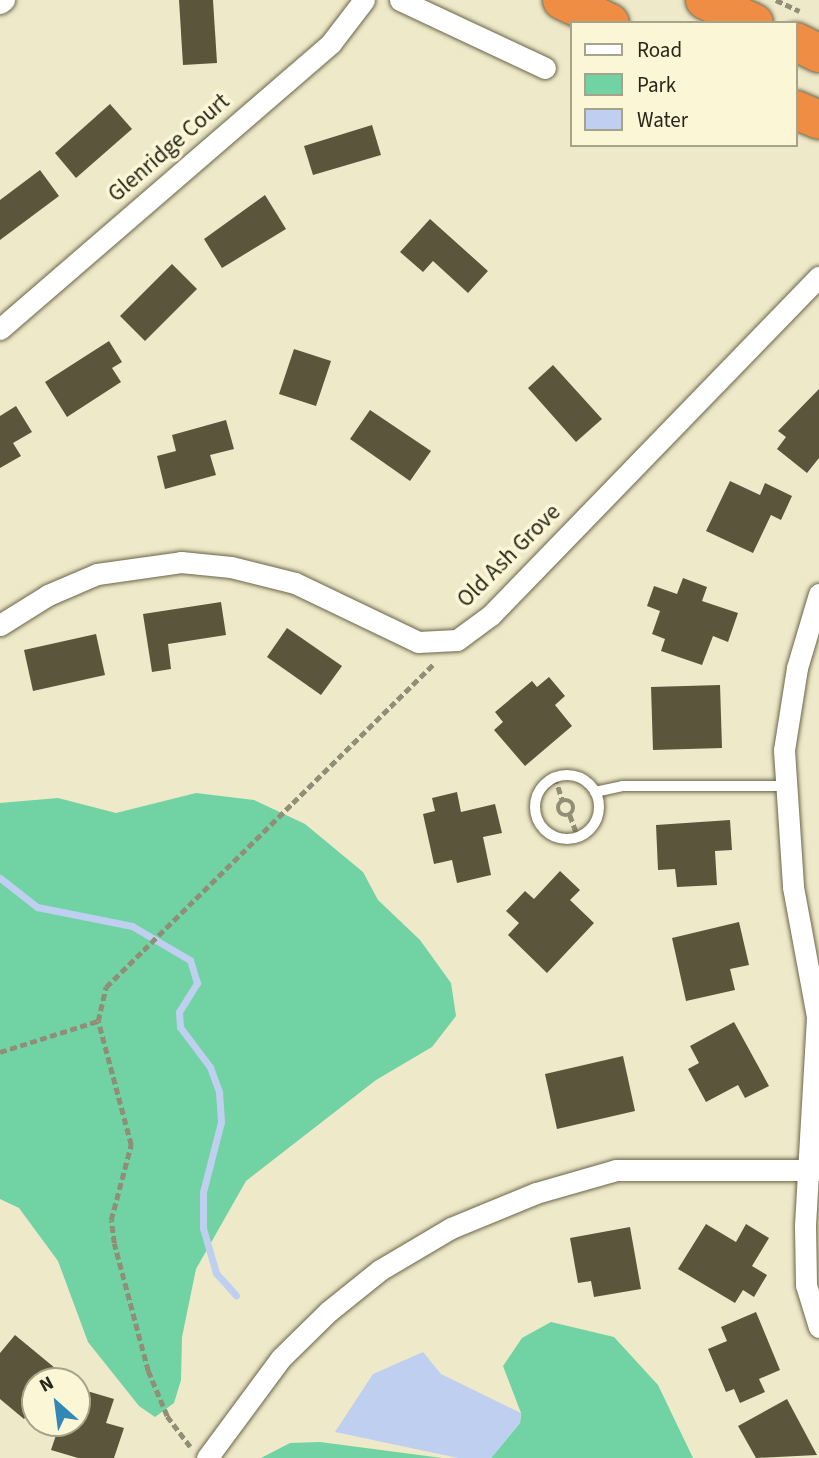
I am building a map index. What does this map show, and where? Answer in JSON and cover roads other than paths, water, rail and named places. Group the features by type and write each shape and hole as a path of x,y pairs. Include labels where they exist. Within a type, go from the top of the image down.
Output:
{"highway":[{"path":"562,0 606,21"},
{"path":"705,0 750,21"},
{"path":"798,43 819,53"},
{"path":"798,111 819,120"}],"street":[{"name":"Glenridge Court","path":"0,328 331,43 365,0"},
{"path":"400,0 545,68"},
{"name":"Old Ash Grove","path":"0,625 85,578 181,562 231,567 295,583 418,642 457,640 491,615 819,277"},
{"path":"819,594 797,668 784,750 793,887 817,1017 813,1170 806,1285 819,1326"},
{"path":"208,1457 281,1358 329,1311 380,1270 451,1228 536,1194 616,1170 813,1170"}],"lane":[{"path":"555,777 578,777 595,792 597,818 578,837 553,836 538,821 537,795 555,777"},
{"path":"595,792 623,786 785,786"}],"water":[{"path":"423,1352 441,1374 521,1413 520,1423 491,1458 458,1458 335,1432 373,1374"}],"waterway":[{"path":"0,878 37,907 132,926 190,960 197,983 179,1012 180,1027 210,1067 219,1092 221,1122 203,1192 203,1228 216,1273 236,1295"}]}
